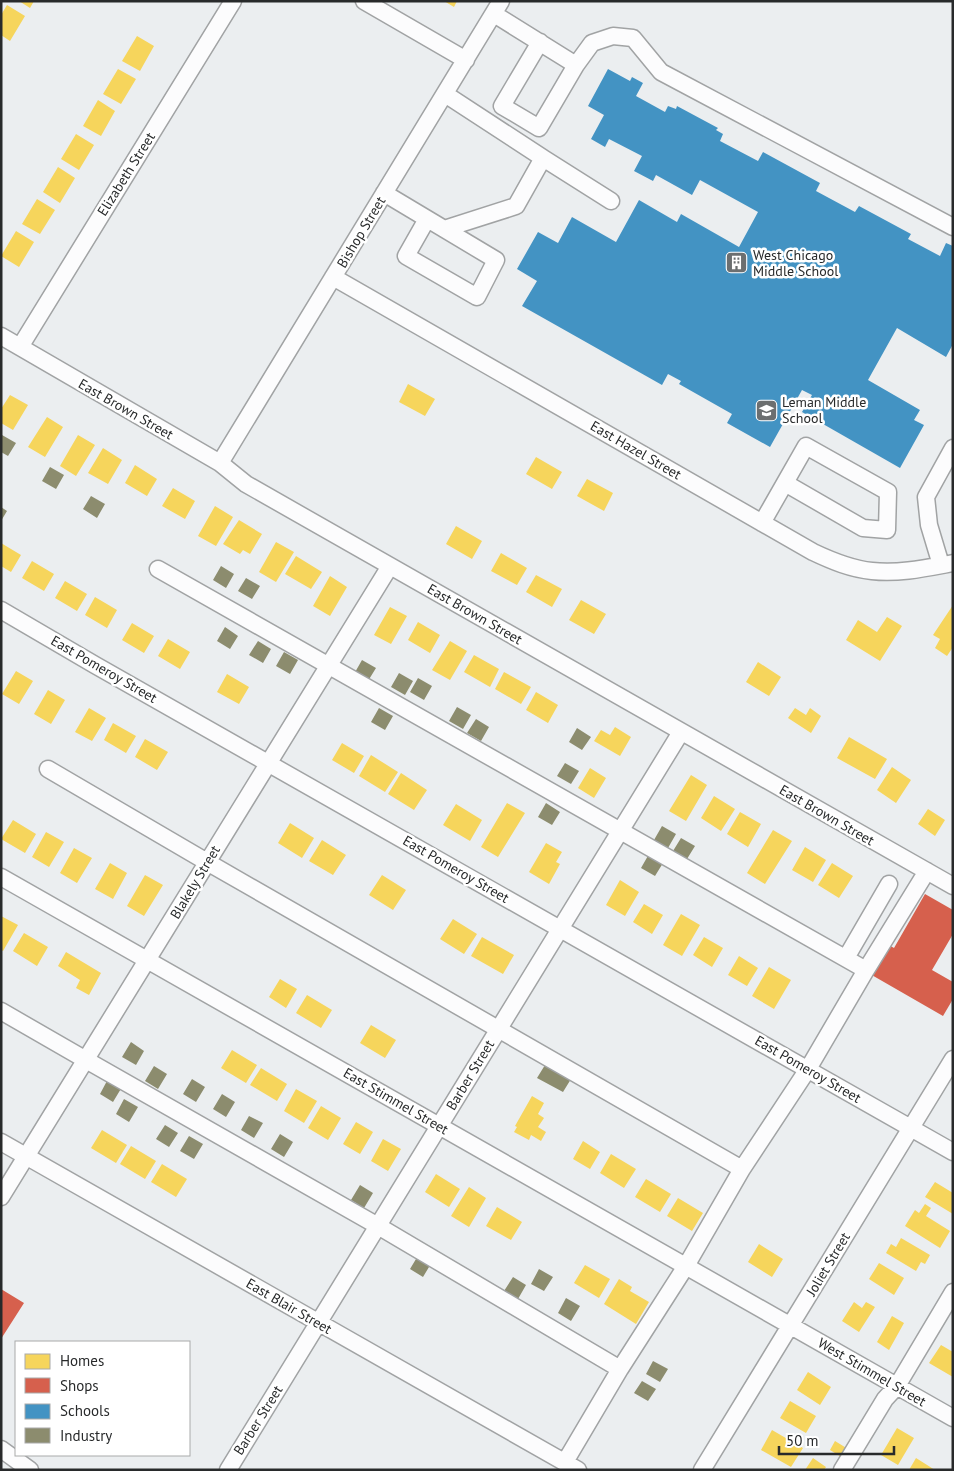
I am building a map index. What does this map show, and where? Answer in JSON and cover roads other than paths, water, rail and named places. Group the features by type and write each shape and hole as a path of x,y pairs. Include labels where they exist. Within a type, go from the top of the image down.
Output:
{"street":[{"name":"Elizabeth Street","path":"20,347 233,1"},
{"path":"364,1 466,60"},
{"path":"498,8 540,42 576,66"},
{"name":"Bishop Street","path":"220,463 498,8"},
{"path":"540,42 502,106 539,128 592,43 613,36 633,38 661,72 953,226"},
{"path":"445,94 611,201"},
{"path":"444,229 516,206 543,158"},
{"path":"384,193 496,260 477,297 406,256 426,219"},
{"name":"East Hazel Street","path":"333,278 813,552 853,568 872,571 896,572 947,564"},
{"name":"East Brown Street","path":"1,336 220,463 246,484 953,886"},
{"path":"762,523 806,446 888,492 887,530 863,528 785,483"},
{"path":"947,564 929,525 926,497 953,448"},
{"name":"Blakely Street","path":"1,1197 390,566"},
{"path":"158,569 329,664 866,970"},
{"name":"East Pomeroy Street","path":"1,610 953,1152"},
{"name":"Barber Street","path":"228,1470 681,732"},
{"path":"48,768 207,862 742,1169"},
{"path":"571,1466 620,1369 686,1266 742,1169 808,1069 927,871"},
{"name":"East Stimmel Street","path":"1,877 790,1326"},
{"path":"846,958 889,884"},
{"path":"1,1011 378,1226 620,1369"},
{"name":"Joliet Street","path":"702,1470 953,1059"},
{"name":"East Blair Street","path":"1,1142 571,1466"},
{"path":"842,1470 885,1399 897,1386 953,1292"},
{"name":"West Stimmel Street","path":"790,1326 953,1418"},
{"path":"1,1449 30,1470"}],"place":[{"name":"West Chicago Middle School","path":"737,263"},
{"name":"Leman Middle School","path":"766,410"}]}
